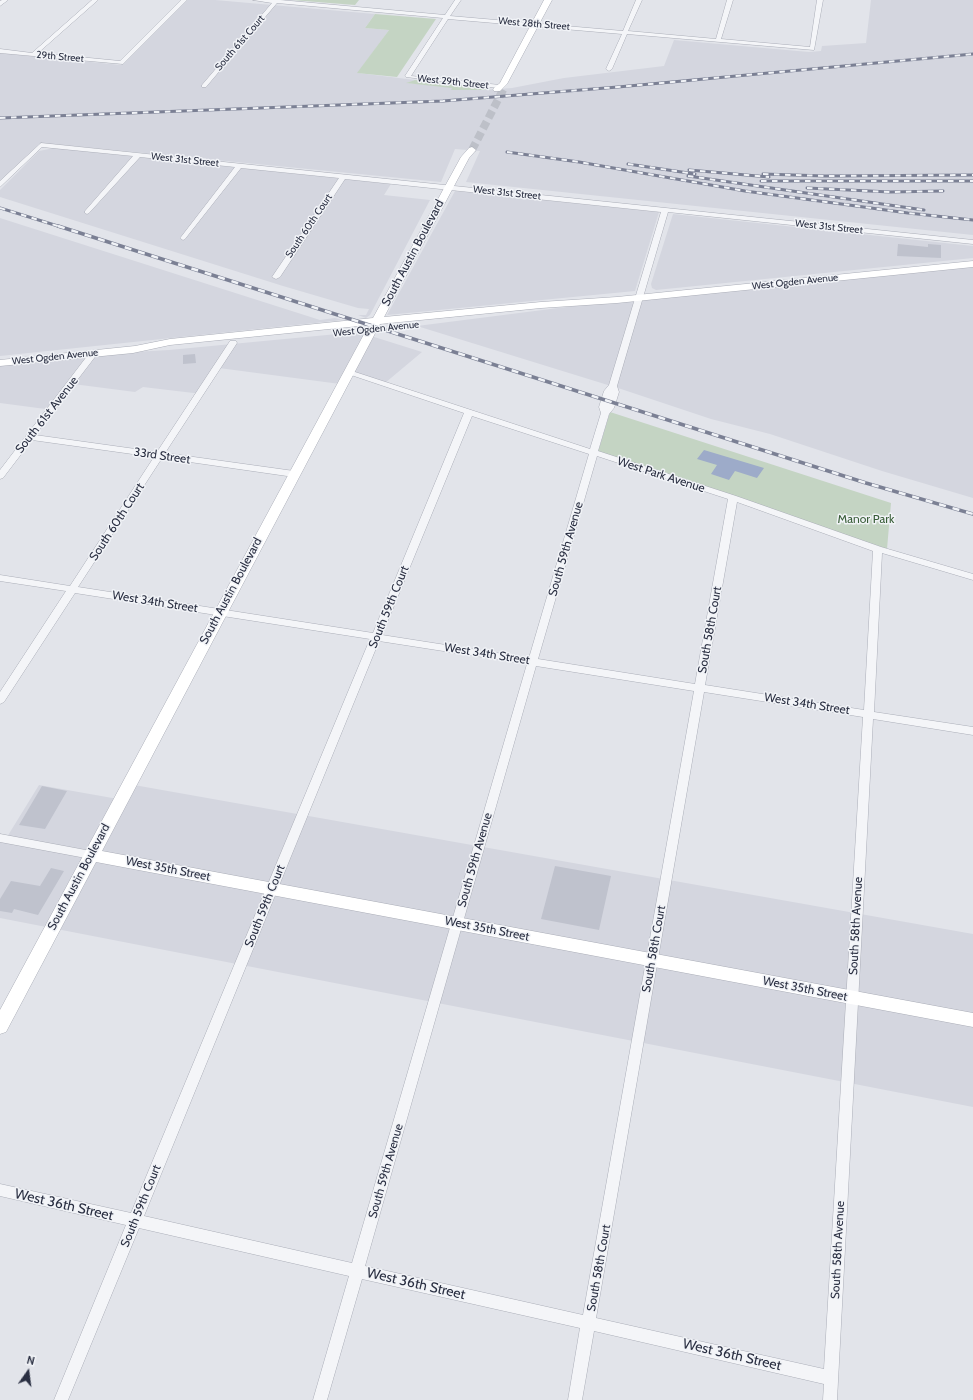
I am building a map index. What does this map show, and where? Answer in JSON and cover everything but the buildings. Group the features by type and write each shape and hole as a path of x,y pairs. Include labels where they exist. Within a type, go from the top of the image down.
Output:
{"street":[{"path":"0,4 5,0"},
{"path":"33,54 95,0"},
{"name":"29th Street","path":"0,51 121,63 184,0"},
{"name":"West 28th Street","path":"256,0 812,48 820,0"},
{"path":"448,17 458,0"},
{"path":"501,87 548,0"},
{"path":"609,69 639,0"},
{"path":"718,40 730,0"},
{"name":"South 61st Court","path":"204,86 276,1"},
{"path":"361,9 366,3"},
{"name":"West 29th Street","path":"448,17 408,76 501,87"},
{"name":"West 31st Street","path":"0,185 41,144 973,242"},
{"name":"South Austin Boulevard","path":"0,1027 467,152"},
{"path":"87,212 138,155"},
{"path":"183,238 239,166"},
{"name":"South 60th Court","path":"276,276 343,176"},
{"name":"South 59th Avenue","path":"320,1400 456,923 605,413 610,408 615,392 613,386 665,210"},
{"name":"West Ogden Avenue","path":"133,350 170,342 548,311 617,300 973,264"},
{"name":"West Ogden Avenue","path":"0,363 94,353 168,349 233,343 375,325"},
{"name":"South 60th Court","path":"0,700 233,343"},
{"name":"South 61st Avenue","path":"0,476 94,353"},
{"name":"West Park Avenue","path":"349,373 733,498 878,549 973,577"},
{"name":"South 59th Court","path":"61,1400 469,412"},
{"name":"33rd Street","path":"30,437 294,474"},
{"name":"South 58th Court","path":"575,1400 733,498"},
{"name":"South 58th Avenue","path":"830,1400 878,549"},
{"name":"West 34th Street","path":"0,578 973,731"},
{"name":"West 35th Street","path":"0,838 973,1020"},
{"name":"West 36th Street","path":"0,1190 831,1378"}],"shaded area":[{"path":"186,0 215,0 375,14 365,28 389,30 358,73 415,80 407,83 483,90 512,88 564,78 664,66 674,40 809,52 821,51 822,46 866,43 871,0 973,0 973,235 466,182 480,151 455,149 441,182 52,144 39,144 0,182 0,53 121,65"},
{"path":"54,148 391,184 384,195 430,200 370,315 366,318 358,315 366,315 369,309 358,308 283,286 0,197 0,190 39,151"},
{"path":"455,191 659,212 635,291 387,315"},
{"path":"673,214 973,246 973,258 656,290 652,288 651,284"},
{"path":"0,218 320,320 335,318 343,320 0,356"},
{"path":"973,264 973,498 882,471 770,434 711,419 615,387 642,299"},
{"path":"637,298 611,386 417,326"},
{"path":"369,331 340,384 219,368 202,394 143,387 135,392 73,384 53,410 0,403 0,364 98,354 169,350"},
{"path":"371,336 422,352 385,383 351,372"},
{"path":"39,785 118,799 134,785 973,934 973,1107 0,918 0,836 7,837"}],"green space":[{"path":"292,0 359,0 355,5"},
{"path":"375,14 436,19 397,77 357,73 389,30 365,28"},
{"path":"415,80 490,88 489,90 451,90 452,88 406,83"},
{"name":"Manor Park","path":"610,412 891,503 887,549 598,452"}],"water":[{"path":"704,450 764,468 757,478 735,471 729,480 711,474 717,465 697,459"}],"tunnel":[{"path":"472,150 504,88"}],"railway":[{"path":"0,118 443,101 618,87 973,54"},
{"path":"507,152 579,162 745,191 908,213 973,220"},
{"path":"628,164 695,174"},
{"path":"689,170 769,177"},
{"path":"763,174 825,176 973,175"},
{"path":"688,176 924,210"},
{"path":"761,181 973,181"},
{"path":"807,188 890,192 943,191"},
{"path":"0,208 61,227"},
{"path":"58,226 866,483 973,514"}]}
